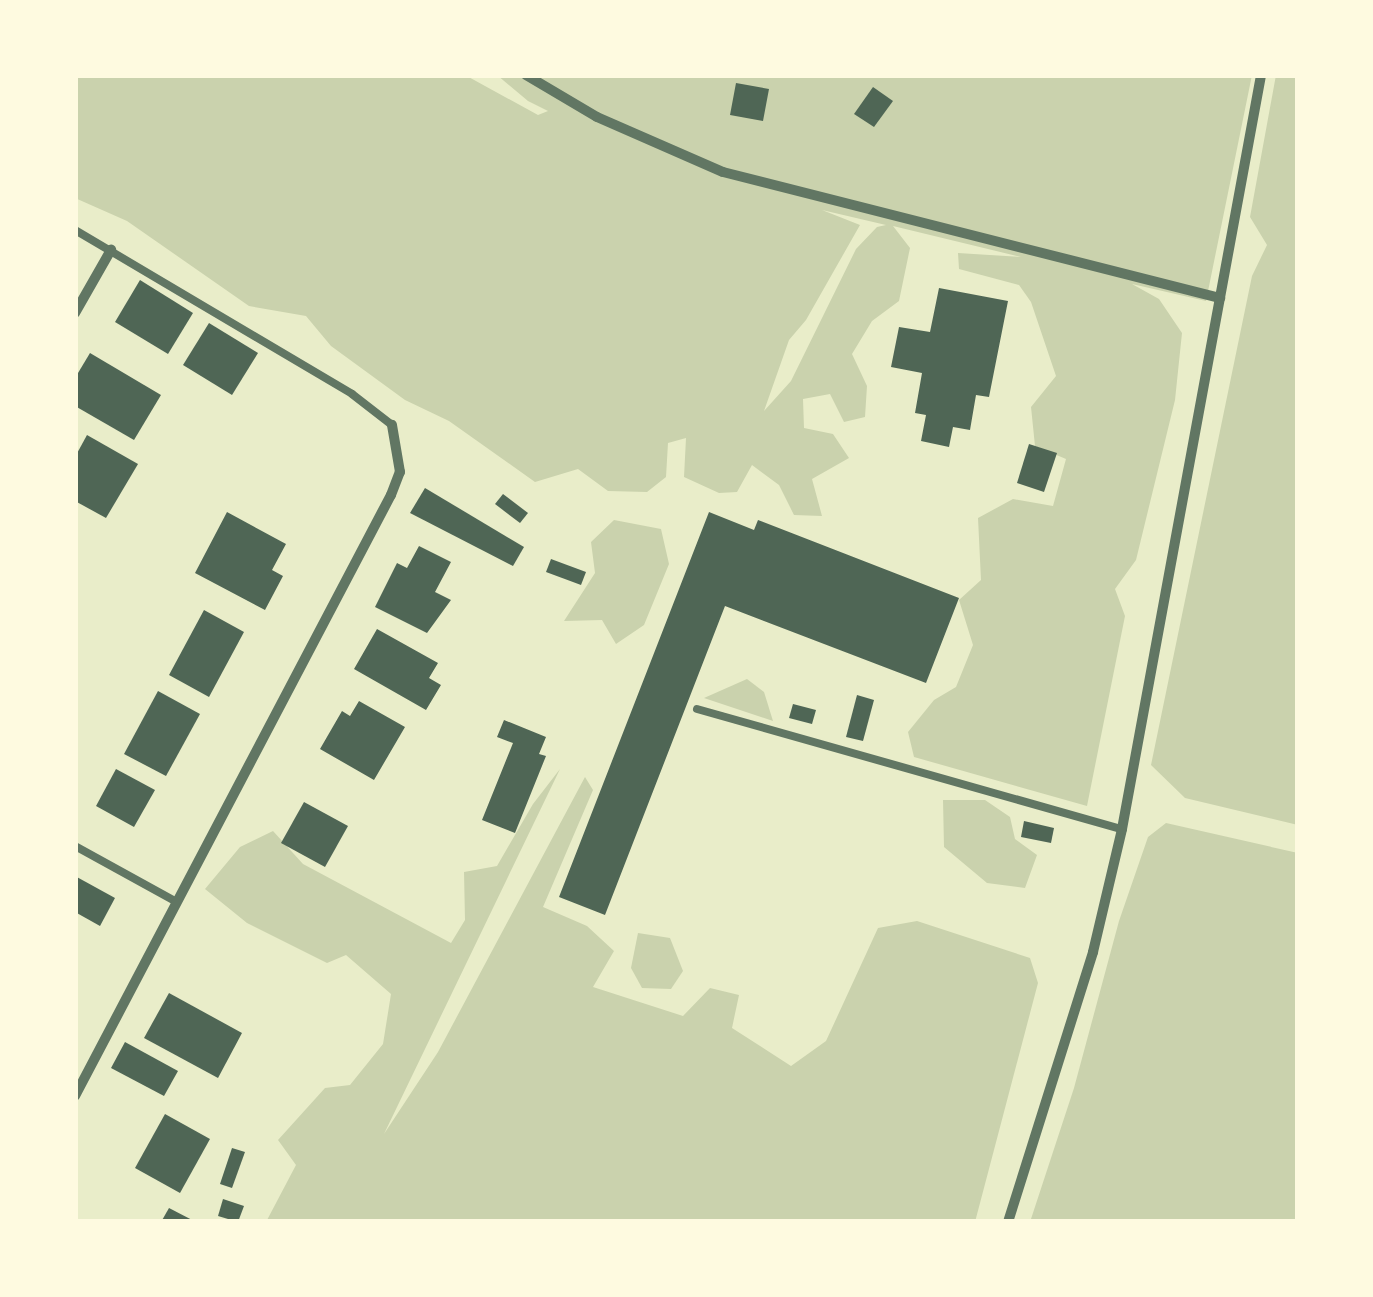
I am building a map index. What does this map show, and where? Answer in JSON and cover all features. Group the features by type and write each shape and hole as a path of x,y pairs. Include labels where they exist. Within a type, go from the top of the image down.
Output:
{"street":[{"path":"526,75 596,117 723,172 1220,298"},
{"path":"1008,1222 1093,952 1122,829 1261,76"},
{"path":"75,313 111,250"},
{"path":"75,1096 391,495 400,472 392,425"}],"lane":[{"path":"75,230 352,394 392,425"},
{"path":"697,709 1122,829"},
{"path":"75,846 175,901"}],"green space":[{"path":"75,75 465,75 538,115 548,111 528,101 497,75 1252,75 1206,301 1132,284 1159,299 1182,333 1175,400 1136,560 1115,589 1125,616 1087,806 914,757 908,732 934,700 956,687 973,645 959,600 981,580 978,518 1013,499 1053,506 1066,459 1035,446 1031,407 1056,376 1031,302 1019,285 959,269 958,253 1021,257 893,226 910,248 899,301 872,321 852,354 867,386 865,417 844,422 830,394 803,399 804,428 833,434 849,458 812,479 822,516 794,515 779,485 752,465 737,492 719,493 684,477 686,438 668,443 666,477 647,492 608,491 578,469 535,482 449,421 405,400 331,346 306,316 249,306 127,221 75,198","holes":["822,210 886,225 877,227 856,249 791,381 764,411 789,340 806,320 860,225"]},
{"path":"1276,75 1298,75 1298,825 1185,798 1151,765 1252,276 1267,245 1250,217"},
{"path":"614,520 661,529 669,564 644,625 616,644 602,620 564,621 595,573 591,542"},
{"path":"747,679 764,692 773,721 704,698"},
{"path":"560,769 384,1134 438,1052 585,777 593,790 543,907 587,926 614,951 593,987 683,1016 710,988 739,995 732,1028 791,1066 826,1041 878,928 917,921 1030,958 1038,983 975,1222 266,1222 296,1165 278,1140 325,1088 350,1085 383,1044 391,994 346,955 327,963 247,923 205,889 240,847 273,831 303,864 451,943 465,920 464,872 497,866 533,804"},
{"path":"943,800 985,800 1010,817 1015,839 1037,855 1025,888 987,883 944,847"},
{"path":"1166,823 1298,853 1298,1222 1030,1222 1074,1088 1119,921 1148,837"},
{"path":"638,933 670,938 683,971 671,989 642,988 631,968"}],"building":[{"path":"736,83 769,89 763,121 730,115"},
{"path":"873,87 893,101 874,127 854,114"},
{"path":"140,280 193,313 168,354 115,322"},
{"path":"939,288 1008,301 989,397 976,395 970,430 953,427 949,447 921,441 926,415 915,413 922,373 891,367 899,327 930,332"},
{"path":"209,323 258,353 232,395 183,365"},
{"path":"90,353 161,395 134,440 75,406 75,378"},
{"path":"87,435 138,464 106,518 75,501 75,457"},
{"path":"1029,444 1057,453 1044,492 1017,483"},
{"path":"425,488 524,547 513,566 410,513"},
{"path":"503,494 528,513 520,523 495,504"},
{"path":"227,512 286,544 272,570 283,576 265,610 195,573"},
{"path":"709,512 754,530 758,520 959,598 926,683 725,606 605,915 559,897"},
{"path":"419,546 451,562 435,592 451,600 427,633 375,607 397,563 407,568"},
{"path":"551,559 586,572 581,585 546,572"},
{"path":"204,610 244,632 209,697 169,675"},
{"path":"377,629 438,663 429,678 441,685 426,710 354,669"},
{"path":"158,691 200,714 166,776 124,754"},
{"path":"857,695 874,700 863,741 846,737"},
{"path":"359,701 405,727 374,780 320,749 342,711 350,716"},
{"path":"793,704 816,710 812,724 789,718"},
{"path":"504,720 546,737 539,754 546,756 515,833 482,820 513,743 497,737"},
{"path":"116,769 155,790 134,827 96,806"},
{"path":"304,802 348,826 325,867 281,843"},
{"path":"1024,821 1054,828 1051,843 1021,837"},
{"path":"75,876 115,898 100,926 75,912"},
{"path":"169,993 242,1033 218,1078 144,1038"},
{"path":"125,1042 178,1071 164,1096 111,1068"},
{"path":"165,1114 210,1139 180,1193 135,1168"},
{"path":"232,1148 245,1152 232,1188 220,1184"},
{"path":"223,1199 244,1206 238,1222 218,1216"},
{"path":"169,1208 196,1222 161,1222"}]}
